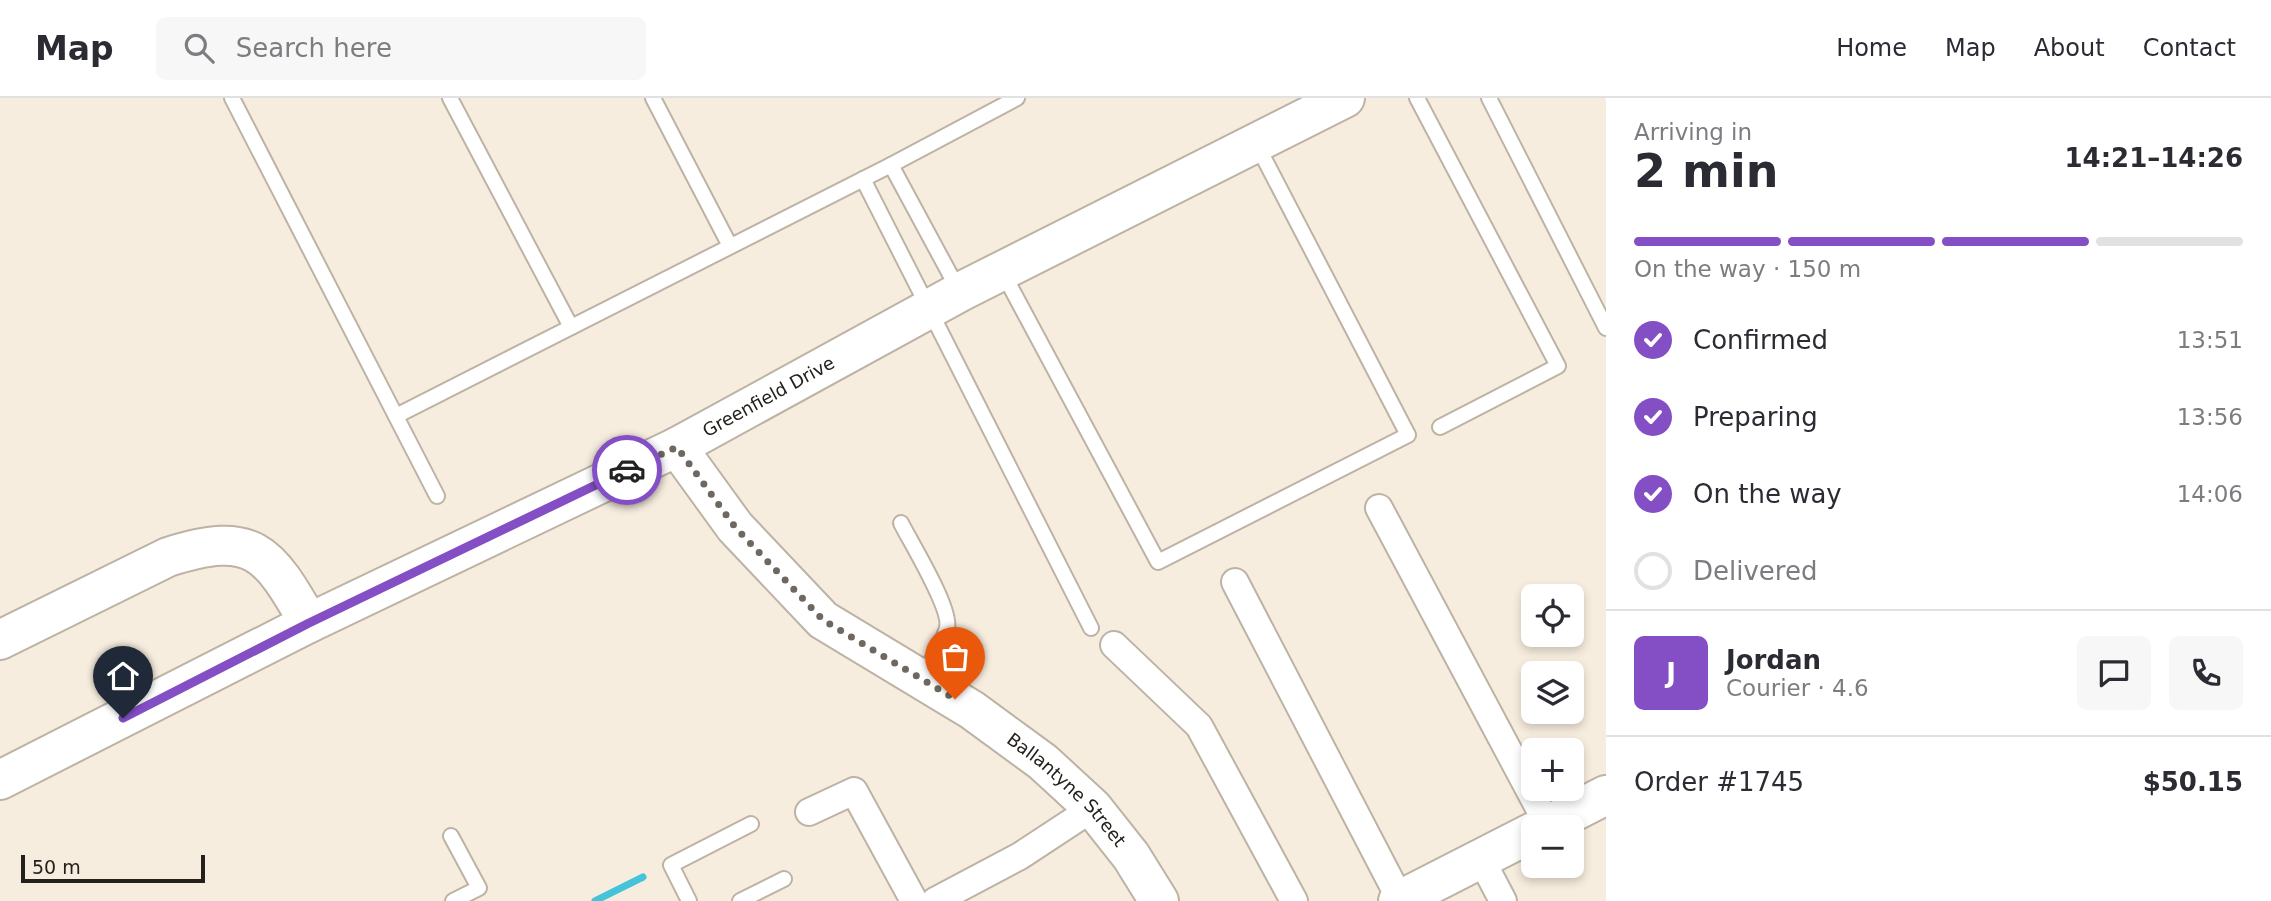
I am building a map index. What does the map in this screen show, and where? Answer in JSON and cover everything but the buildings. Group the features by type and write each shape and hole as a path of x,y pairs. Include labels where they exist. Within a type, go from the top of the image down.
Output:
{"main road":[{"name":"Greenfield Drive","path":"0,780 309,623 677,447 944,301 1345,98"},
{"name":"Ballantyne Street","path":"677,447 735,527 823,620 972,710 1043,762 1093,808 1131,856 1158,901"},
{"path":"0,640 168,557 216,545 239,546 266,560 284,580 309,623"},
{"path":"1567,815 1606,795"},
{"path":"1400,901 1521,838"}],"street":[{"path":"1380,508 1534,815"},
{"path":"1234,582 1400,901"},
{"path":"1114,645 1199,726 1294,901"},
{"path":"809,812 854,791 914,901"},
{"path":"935,901 976,892 1020,856 1093,808"},
{"path":"1481,859 1503,901"}],"lane":[{"path":"232,98 437,496"},
{"path":"450,98 571,327"},
{"path":"653,98 730,246"},
{"path":"396,416 891,165 1017,98"},
{"path":"1417,98 1558,366 1440,427"},
{"path":"1489,98 1606,328"},
{"path":"1002,271 1157,562 1253,514 1408,435 1256,143"},
{"path":"891,165 944,301 1091,628"},
{"path":"863,179 944,301"},
{"path":"901,523 941,599 948,627 921,679"},
{"path":"689,901 671,864 751,824"},
{"path":"451,836 479,888 453,901"},
{"path":"740,901 784,879"}],"waterway":[{"path":"595,901 643,877"}],"way so far":[{"path":"627,470 677,447 735,527 823,620 955,699"}],"route":[{"path":"123,718 309,623 627,470"}]}
